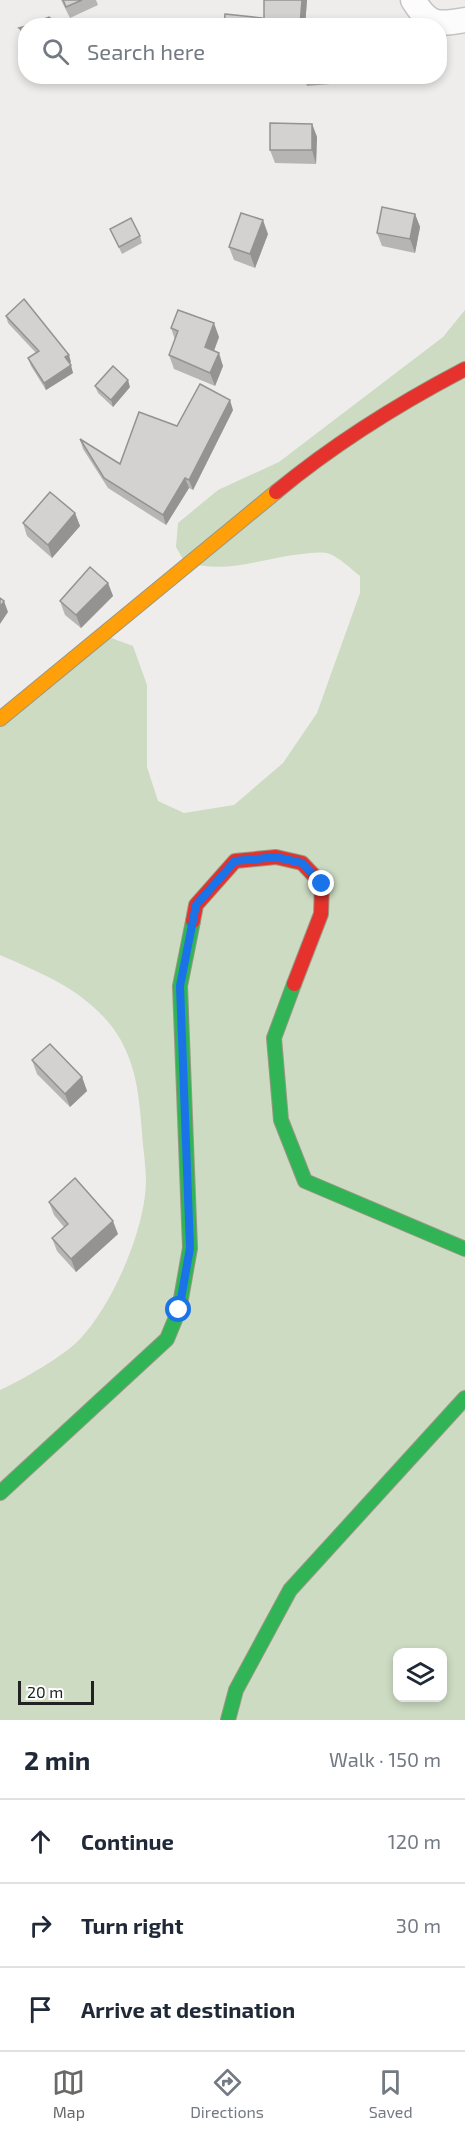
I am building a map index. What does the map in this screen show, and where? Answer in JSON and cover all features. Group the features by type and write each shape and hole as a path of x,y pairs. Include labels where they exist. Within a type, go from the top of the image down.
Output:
{"main road":[{"path":"0,719 317,458 416,395 465,369"},
{"path":"0,1493 167,1339 179,1310 190,1248 180,986 196,905 235,861 276,857 302,863 322,884 321,914 274,1038 281,1120 305,1181 465,1249"},
{"path":"228,1720 236,1690 290,1590 465,1398"}],"street":[{"path":"413,0 426,18"},
{"path":"447,23 465,20"}],"green space":[{"path":"465,310 465,1720 0,1720 0,1390 31,1374 73,1346 103,1309 122,1272 137,1232 146,1180 135,1078 121,1040 101,1014 75,993 47,976 0,955 0,712 103,635 133,646 147,685 147,767 158,801 184,813 234,805 283,763 317,713 360,593 360,576 330,554 312,553 243,565 214,567 184,561 176,547 178,523 218,490 279,462 443,337"}],"building":[{"path":"63,0 82,0 66,7"},
{"path":"264,0 302,0 301,18 264,18"},
{"path":"225,14 262,18 225,18"},
{"path":"270,123 312,124 312,150 270,150"},
{"path":"382,207 415,214 410,239 377,233"},
{"path":"241,213 263,220 250,254 229,247"},
{"path":"131,218 140,236 119,247 110,229"},
{"path":"24,299 69,355 65,357 71,365 44,383 28,358 39,351 6,316"},
{"path":"178,310 214,323 205,347 219,353 210,373 169,355 178,331 171,328"},
{"path":"113,366 128,380 111,400 95,386"},
{"path":"200,384 230,400 189,480 185,478 163,515 104,478 80,439 120,464 139,412 177,426"},
{"path":"50,492 75,513 48,545 23,523"},
{"path":"90,567 108,583 76,615 60,601"},
{"path":"50,1044 82,1077 65,1094 32,1060"},
{"path":"75,1178 113,1221 71,1259 52,1238 68,1224 49,1202"}],"traffic: fast":[{"path":"0,1493 167,1339 179,1310 190,1248 180,986 193,921"},
{"path":"294,984 274,1038 281,1120 305,1181 465,1249"},
{"path":"228,1720 236,1690 290,1590 465,1398"}],"traffic: slow":[{"path":"0,719 276,492"}],"traffic: jam":[{"path":"276,492 321,457 367,426 465,369"},
{"path":"193,921 196,905 235,861 276,857 302,863 322,884 321,914 294,984"}],"route":[{"path":"179,1310 190,1248 180,986 196,905 235,861 276,857 302,863 322,884"}]}
